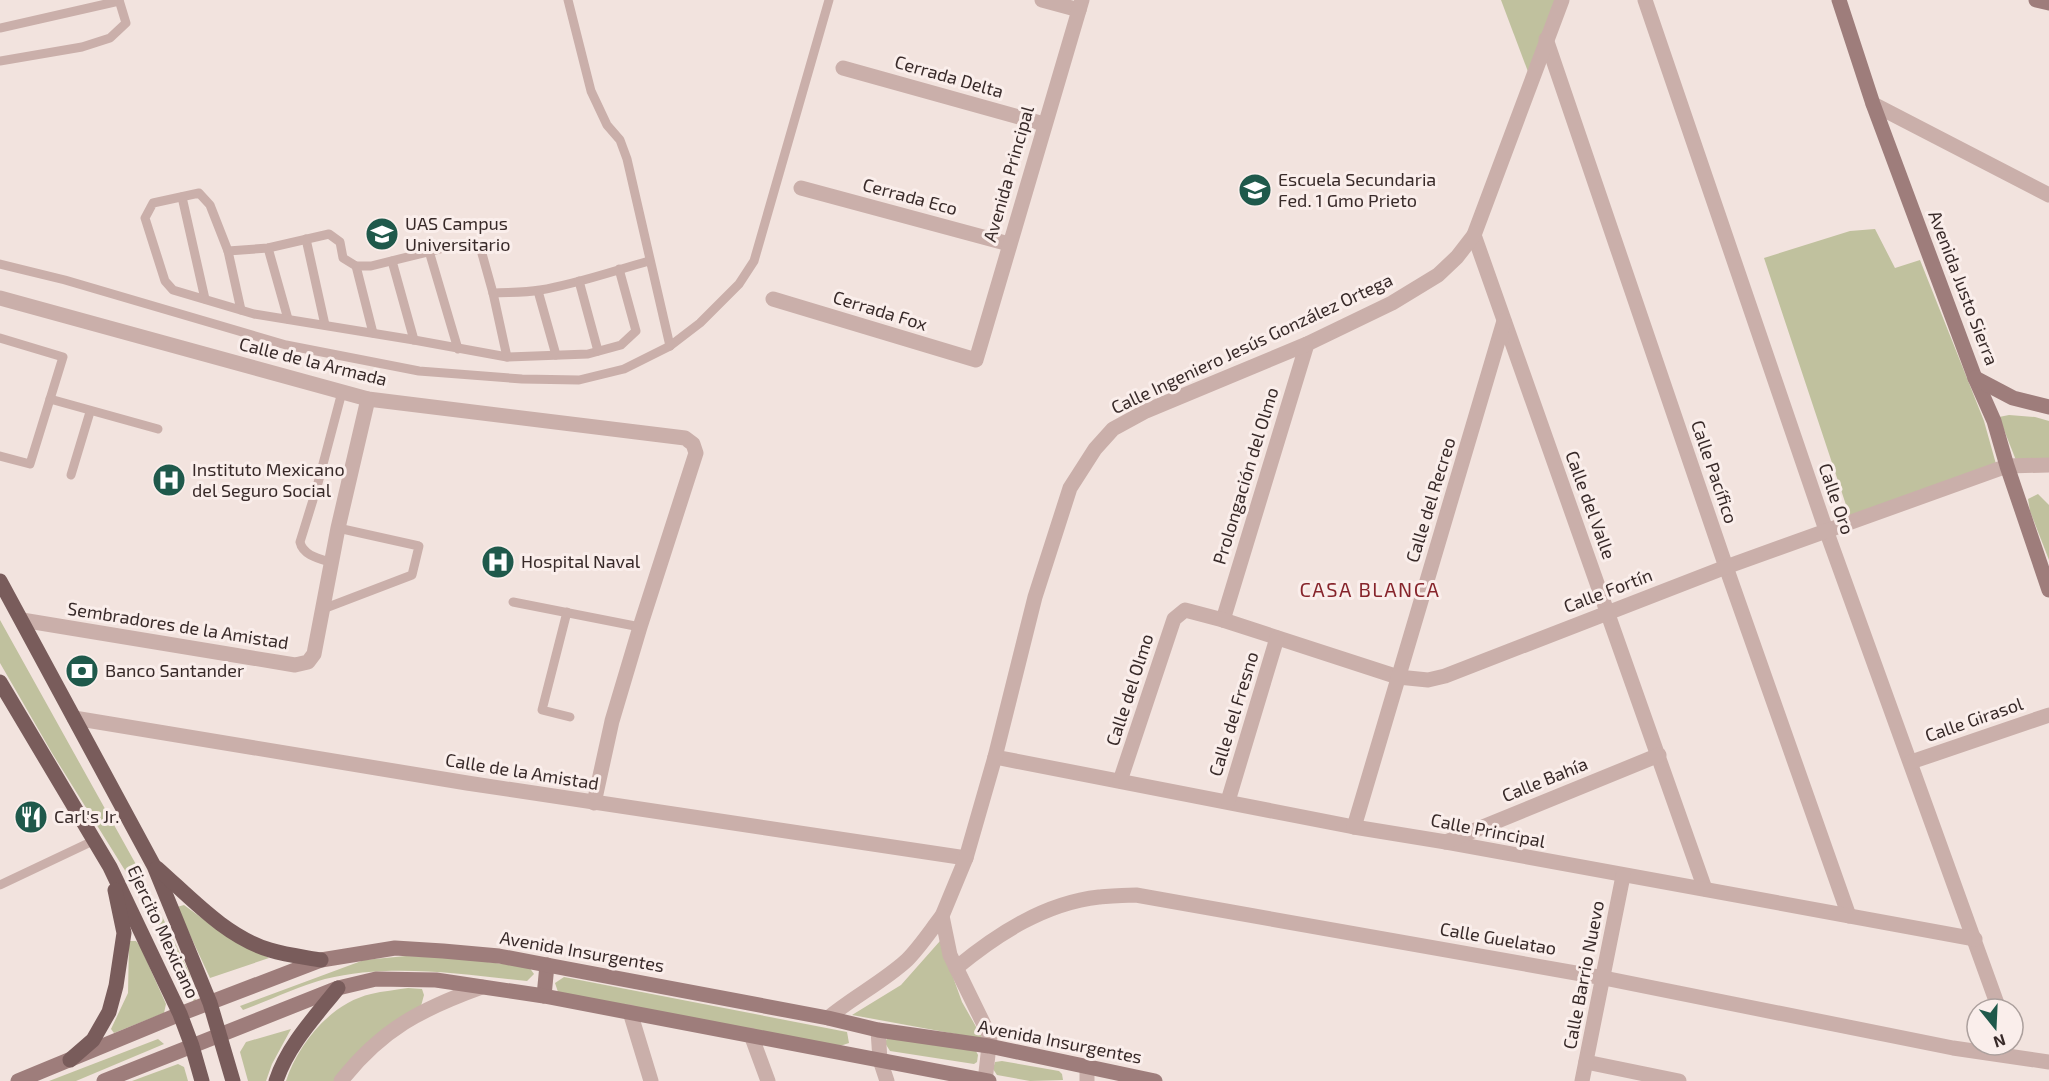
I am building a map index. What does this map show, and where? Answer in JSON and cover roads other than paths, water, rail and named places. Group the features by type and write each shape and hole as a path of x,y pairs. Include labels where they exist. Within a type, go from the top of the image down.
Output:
{"main road":[{"name":"Avenida Justo Sierra","path":"1839,0 1873,104 1994,422 2049,591"},
{"path":"2036,0 2049,3"},
{"path":"1976,378 2013,398 2049,407"},
{"path":"0,581 154,866 210,1003 233,1081"},
{"path":"0,682 111,867 124,933 116,986 109,1012 93,1040 70,1060"},
{"path":"154,866 228,929 245,940 270,950 321,960"},
{"name":"Ejercito Mexicano","path":"111,867 180,1014 202,1081"},
{"name":"Avenida Insurgentes","path":"18,1081 180,1014 321,960 395,948 477,954 547,965 828,1018 878,1030 989,1046 1087,1075 1155,1081"},
{"path":"544,996 547,965"},
{"path":"104,1081 338,988 376,980 401,979 436,980 544,996 986,1081"},
{"path":"276,1081 294,1045 338,988"}],"street":[{"path":"1042,0 1080,5"},
{"name":"Calle Ingeniero Jesús González Ortega","path":"828,1018 908,959 942,916 966,858 995,758 1035,597 1070,488 1095,449 1113,429 1146,411 1307,344 1392,303 1438,275 1457,257 1474,234 1562,0"},
{"name":"Calle Oro","path":"1645,0 1826,530 1995,997"},
{"name":"Avenida Principal","path":"976,360 1080,5"},
{"name":"Calle Pacífico","path":"1546,39 1726,567 1849,916"},
{"name":"Cerrada Delta","path":"843,68 1044,124"},
{"path":"1873,104 2049,195"},
{"name":"Cerrada Eco","path":"801,188 1009,244"},
{"name":"Calle del Valle","path":"1474,234 1705,890"},
{"name":"Calle de la Armada","path":"0,298 368,399 685,438 693,444 696,453 640,627"},
{"name":"Cerrada Fox","path":"773,299 976,360"},
{"name":"Calle del Recreo","path":"1354,827 1504,321"},
{"name":"Prolongación del Olmo","path":"1222,620 1307,344"},
{"name":"Sembradores de la Amistad","path":"22,620 295,665 308,662 314,654 338,528 368,399"},
{"name":"Calle Fortín","path":"1180,613 1185,610 1398,676 1428,680 1445,676 1826,530 2007,466 2049,465"},
{"name":"Calle del Olmo","path":"1120,782 1174,619 1180,613"},
{"path":"594,802 612,721 640,627"},
{"name":"Calle del Fresno","path":"1228,801 1277,638"},
{"name":"Calle Girasol","path":"1911,762 2049,715"},
{"name":"Calle de la Amistad","path":"74,718 594,802 966,858"},
{"name":"Calle Bahía","path":"1446,842 1659,755"},
{"name":"Calle Principal","path":"995,758 1354,827 1975,939"},
{"name":"Calle Barrio Nuevo","path":"1582,1081 1623,876"},
{"name":"Calle Guelatao","path":"956,968 1011,927 1058,907 1097,897 1137,895 1604,978 1965,1049"},
{"path":"942,916 950,955 990,1036 986,1081"},
{"path":"340,1081 360,1057 412,1016 442,1001 482,987"},
{"path":"630,1012 651,1081"},
{"path":"878,1030 880,1060 887,1081"},
{"path":"752,1035 768,1081"},
{"name":"Calle Guelatao","path":"2025,1054 2049,1062"},
{"path":"1586,1062 1679,1081"}],"lane":[{"path":"0,28 119,0 126,22 110,38 82,47 0,61"},
{"path":"568,0 591,92 607,125 620,140 627,159 670,346"},
{"path":"0,264 65,280 286,345 419,370 522,379 579,380 624,369 670,346 700,323 739,284 754,261 829,0"},
{"path":"241,310 228,251 210,205 200,193 153,203 145,218 165,281 173,290 241,310 507,357 588,354 621,345 636,331 619,269"},
{"path":"182,197 205,299"},
{"path":"228,251 268,248 329,234 340,242 343,258 356,266 370,266 448,247 481,250 507,357"},
{"path":"306,239 325,325"},
{"path":"268,248 288,319"},
{"path":"429,251 458,349"},
{"path":"392,261 414,340"},
{"path":"492,293 538,291 650,261"},
{"path":"356,266 373,333"},
{"path":"579,281 598,351"},
{"path":"538,291 556,355"},
{"path":"0,338 63,357 30,464 0,456"},
{"path":"318,483 342,392"},
{"path":"50,399 90,412 158,429"},
{"path":"71,475 90,412"},
{"path":"313,500 300,542 305,552 333,563"},
{"path":"323,609 412,575 419,546 338,528"},
{"path":"513,602 640,627"},
{"path":"567,612 542,710 570,717"},
{"path":"0,885 95,840"}],"place":[{"name":"Escuela Secundaria Fed. 1 Gmo Prieto","path":"1255,190"},
{"name":"UAS Campus Universitario","path":"382,234"},
{"name":"Instituto Mexicano del Seguro Social","path":"169,480"},
{"name":"Hospital Naval","path":"498,562"},
{"name":"Banco Santander","path":"82,671"},
{"name":"Carl's Jr.","path":"31,817"}],"district":[{"name":"CASA BLANCA","path":"1370,590"}]}
